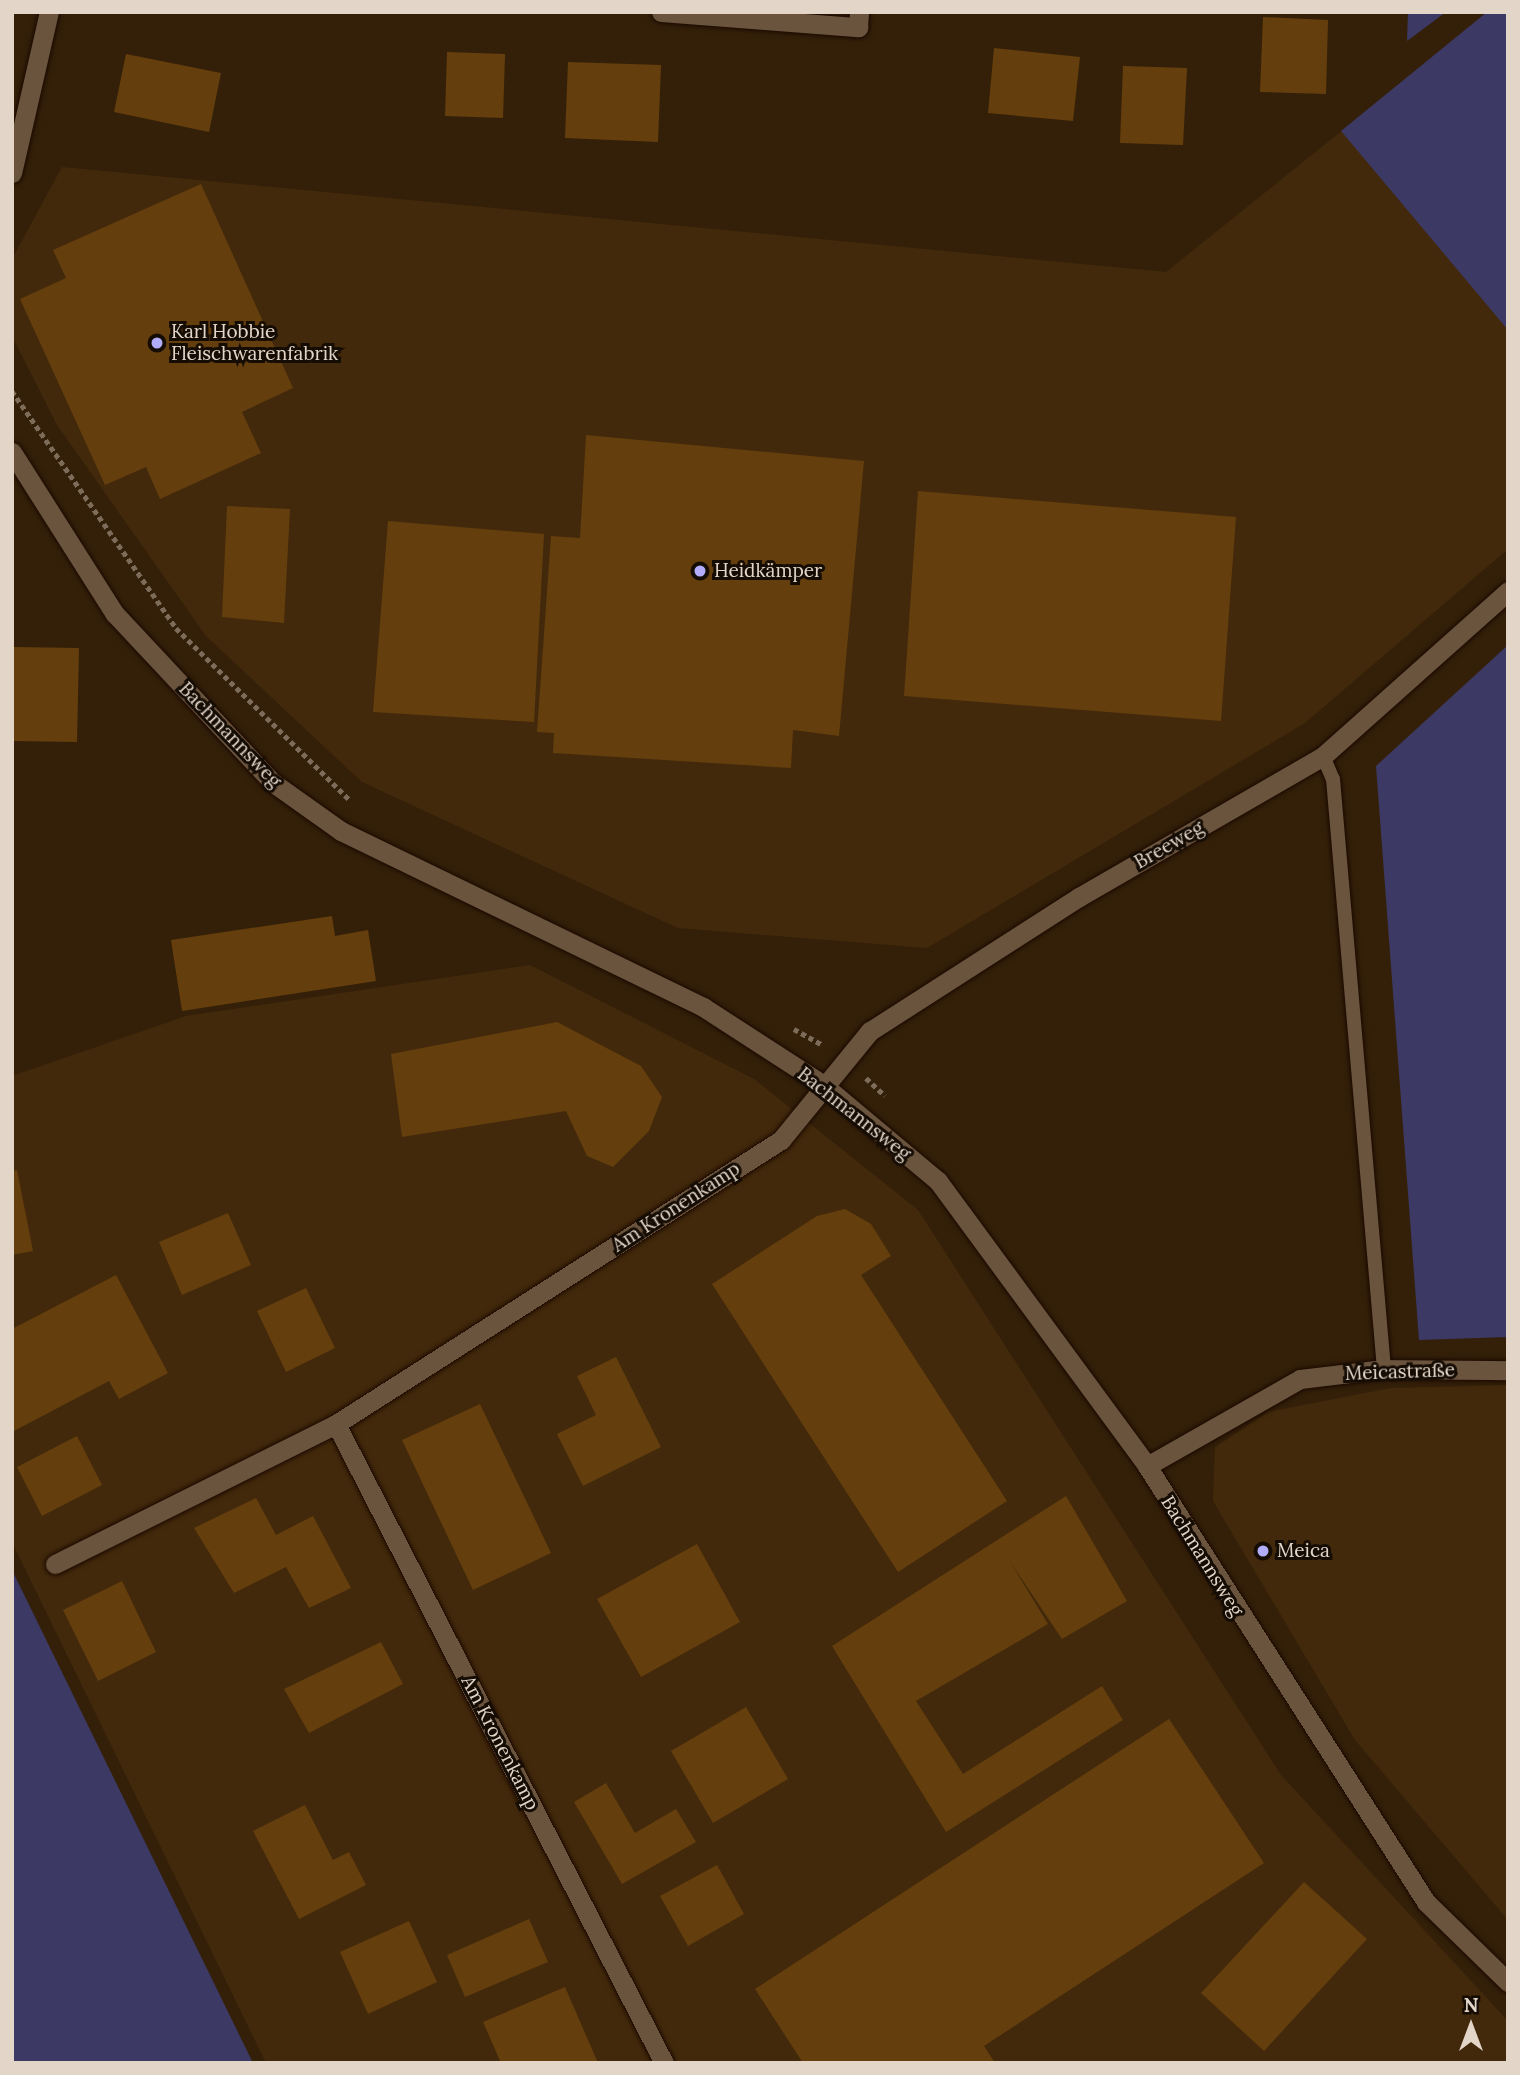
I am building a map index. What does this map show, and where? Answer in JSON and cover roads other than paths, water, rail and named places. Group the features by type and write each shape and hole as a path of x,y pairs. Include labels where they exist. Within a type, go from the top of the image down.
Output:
{"street":[{"path":"12,173 49,12"},
{"path":"661,12 858,27 859,12"},
{"name":"Bachmannsweg","path":"12,453 115,614 272,782 341,831 703,1007 822,1084 938,1181 1147,1466 1426,1902 1508,1982"},
{"name":"Breeweg","path":"822,1084 870,1031 1079,897 1323,756 1508,592"},
{"name":"Am Kronenkamp","path":"55,1564 336,1424 780,1140 822,1084"},
{"name":"Meicastraße","path":"1147,1466 1300,1379 1384,1368 1508,1370"},
{"name":"Am Kronenkamp","path":"336,1424 664,2063"}],"lane":[{"path":"1323,756 1334,779 1384,1368"}],"place":[{"name":"Karl Hobbie Fleischwarenfabrik","path":"157,343"},
{"name":"Heidkämper","path":"700,571"},
{"name":"Meica","path":"1263,1551"}]}
